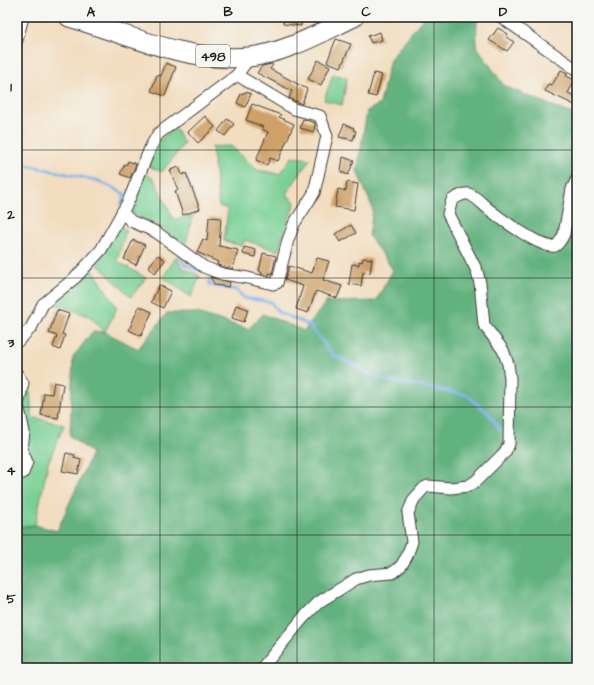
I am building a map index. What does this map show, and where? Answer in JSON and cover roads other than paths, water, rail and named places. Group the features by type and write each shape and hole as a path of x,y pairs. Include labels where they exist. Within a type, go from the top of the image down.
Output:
{"highway":[{"name":"498","path":"69,17 176,50 214,56 250,57 298,43 354,17"}],"street":[{"path":"17,40 23,17"},
{"path":"501,17 577,70"},
{"path":"17,342 31,328 43,304 91,262 101,250 128,202 151,146 158,134 237,75 250,57"},
{"path":"122,212 132,221 156,232 204,267 222,274 273,284 277,283 288,240 294,224 314,193 327,136 320,116 294,109 237,75"},
{"path":"262,668 303,618 319,602 356,578 392,572 401,566 407,556 412,542 408,513 414,499 424,488 428,486 451,488 468,486 476,481 505,452 508,444 510,378 508,364 503,350 484,325 480,283 477,271 448,214 452,200 462,194 470,194 493,213 536,241 549,246 555,246 564,234 572,188 577,179"},
{"path":"17,374 23,383 18,405 24,432 22,450 27,462 23,473"}],"waterway":[{"path":"17,163 99,181 125,194 121,205"},
{"path":"180,255 184,264 198,270"},
{"path":"209,279 210,285 237,290 244,298 271,302 278,312 309,325 333,355 381,379 467,395 488,413 502,432"},
{"path":"17,473 20,458"},
{"path":"17,505 17,513"}]}
